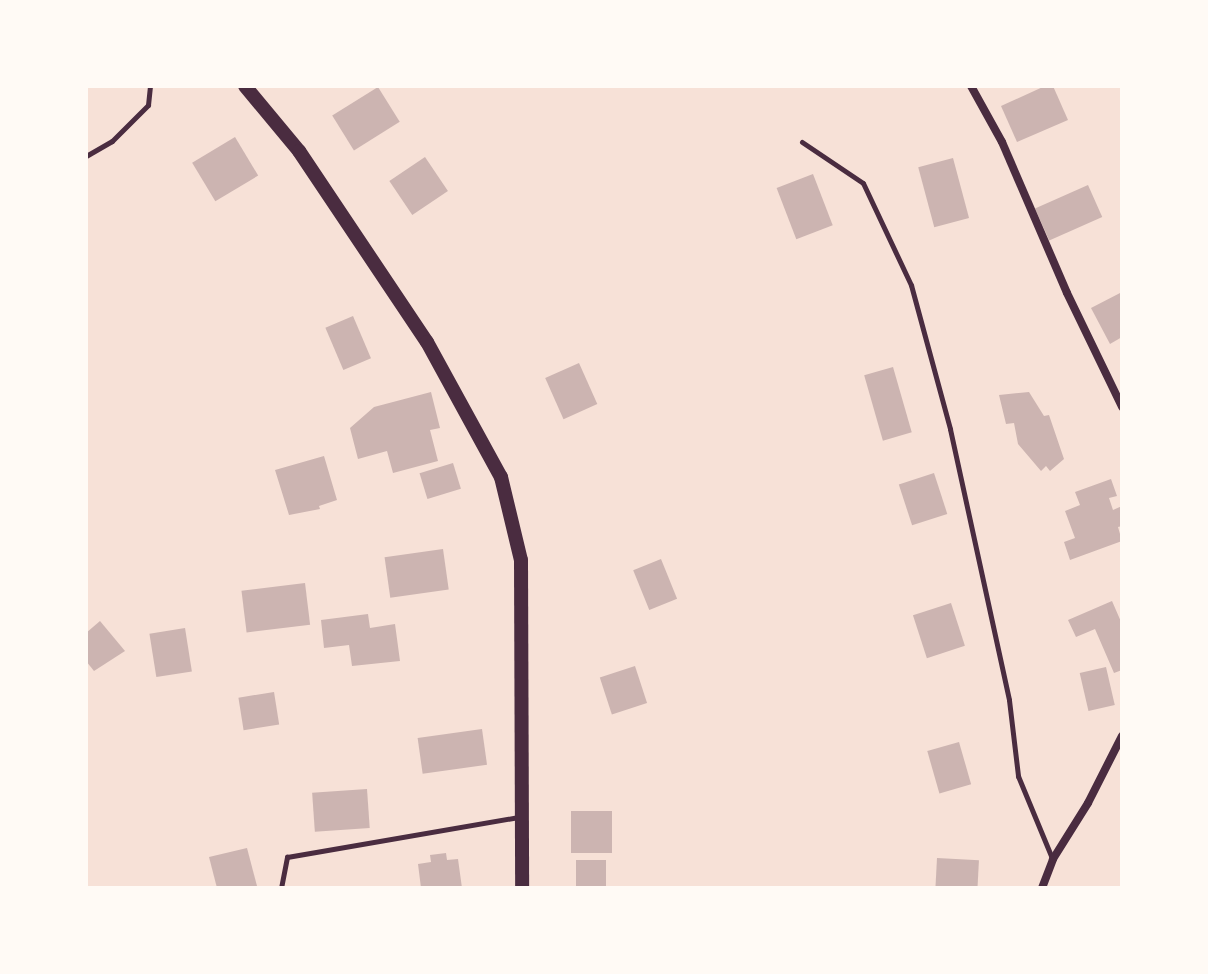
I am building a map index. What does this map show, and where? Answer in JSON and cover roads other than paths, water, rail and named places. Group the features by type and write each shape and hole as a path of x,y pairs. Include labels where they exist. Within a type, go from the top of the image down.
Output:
{"street":[{"path":"245,86 299,151 427,342 501,477 521,560 522,888"},
{"path":"971,86 1002,142 1067,293 1122,407"},
{"path":"1042,888 1053,859 1122,736"}],"lane":[{"path":"86,156 112,141 148,105 150,86"},
{"path":"802,142 863,183 911,285 950,429 1009,700 1018,776 1053,859"},
{"path":"281,888 287,857 522,816"}]}
